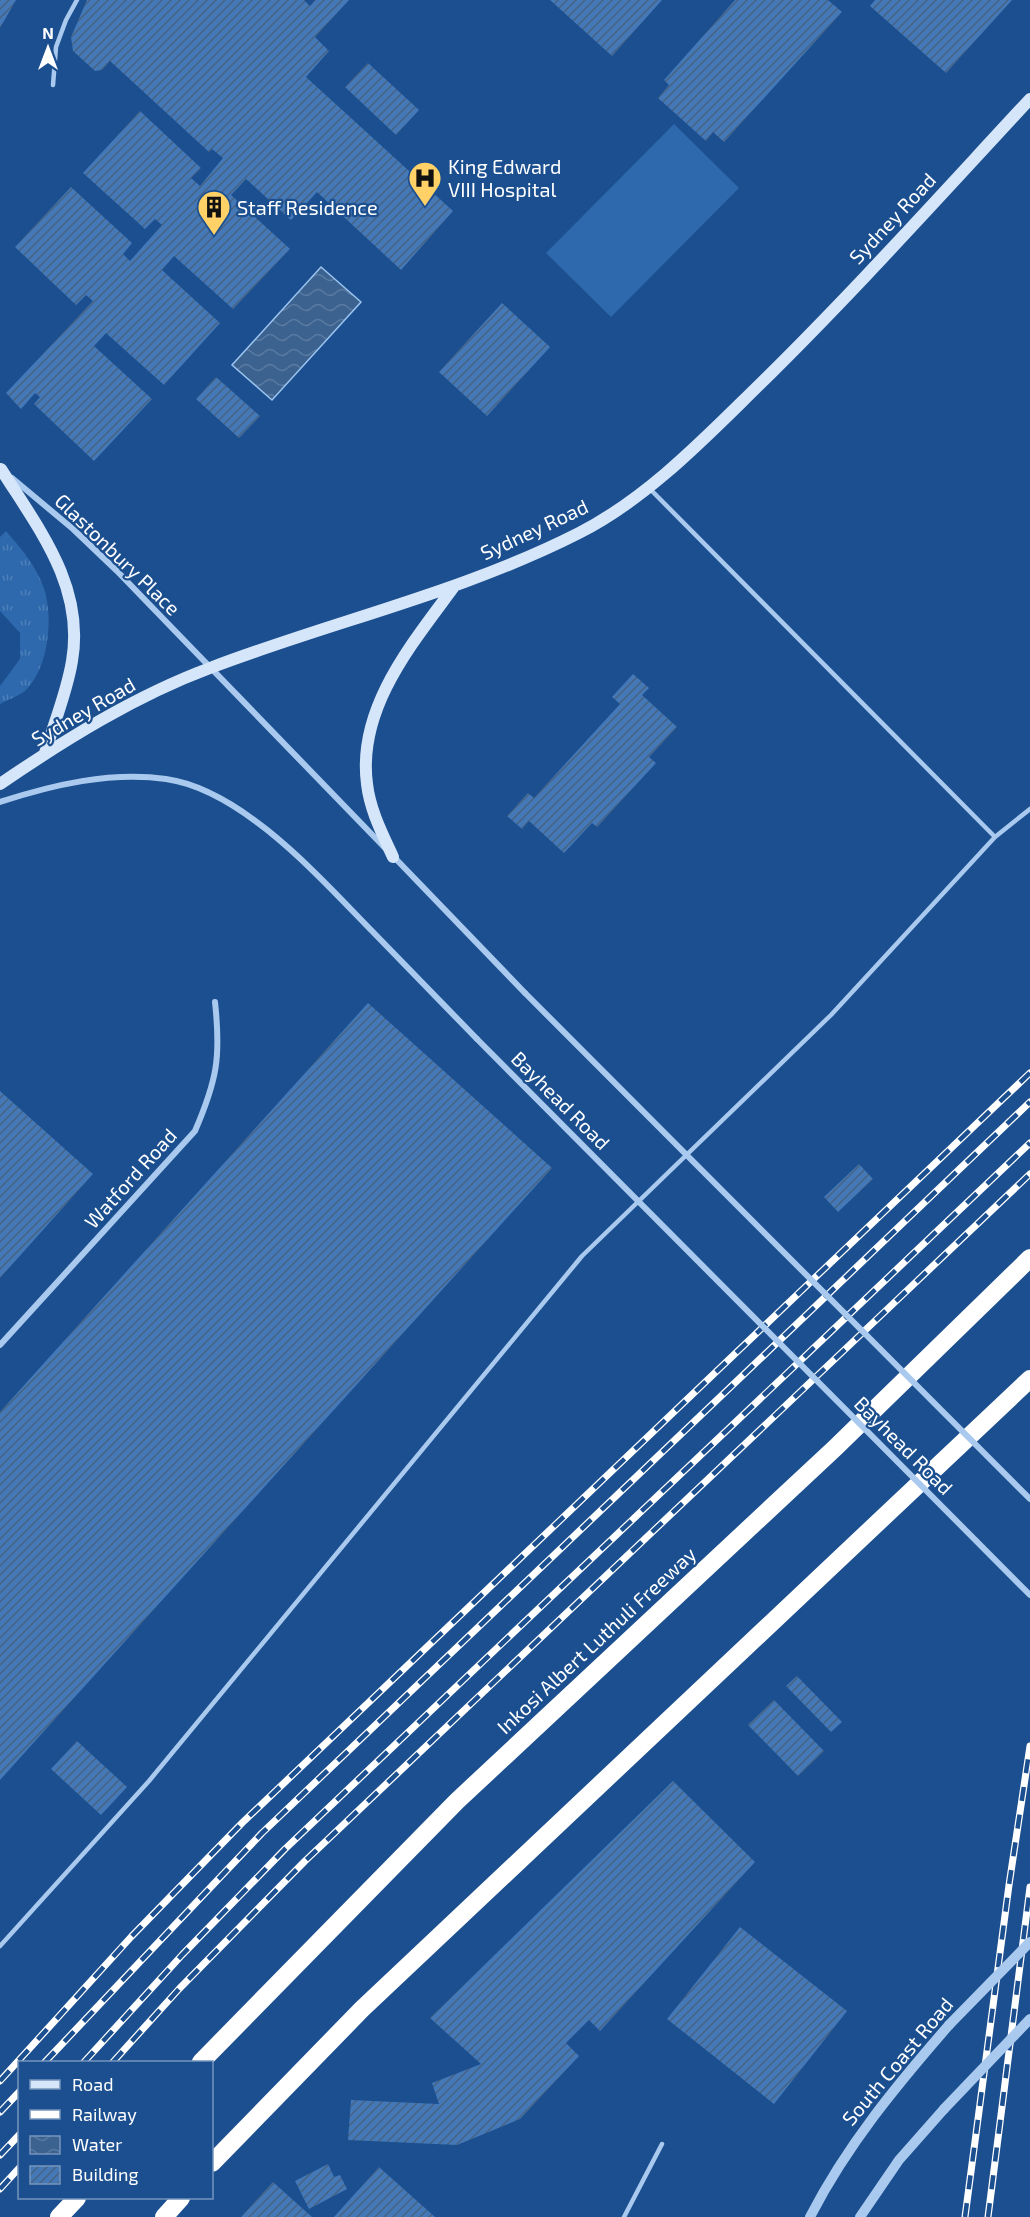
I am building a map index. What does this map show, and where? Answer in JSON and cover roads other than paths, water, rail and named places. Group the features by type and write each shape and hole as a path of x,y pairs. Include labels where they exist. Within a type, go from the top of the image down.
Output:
{"highway":[{"name":"Inkosi Albert Luthuli Freeway","path":"202,2061 457,1801 835,1448 1030,1258"},
{"path":"213,2162 362,2009 1030,1379"},
{"path":"60,2217 76,2199"},
{"path":"164,2217 180,2199"}],"main road":[{"name":"Sydney Road","path":"0,784 45,753 125,706 209,668 453,588 580,532 648,487 717,427 809,336 1030,99"},
{"path":"0,469 57,559 71,600 75,636 72,662 45,753"},
{"path":"393,857 375,818 367,785 365,758 372,722 401,661 453,588"}],"street":[{"name":"Glastonbury Place","path":"0,469 73,529 117,571 209,668"},
{"path":"209,668 525,993 1030,1499"},
{"name":"Bayhead Road","path":"0,802 62,786 131,777 168,779 216,798 257,822 310,868 1030,1595"},
{"name":"Watford Road","path":"0,1345 195,1131 209,1098 216,1071 219,1044 215,1002"},
{"name":"South Coast Road","path":"810,2217 832,2174 891,2091 949,2025 1030,1942"},
{"path":"860,2217 899,2160 1030,2019"}],"lane":[{"path":"53,86 56,47 66,20 77,0"},
{"path":"648,487 995,837"},
{"path":"0,1946 149,1780 582,1256 831,1015 995,837 1030,809"},
{"path":"624,2217 662,2144"}],"water":[{"path":"321,267 361,302 272,400 232,365"}],"railway":[{"path":"18,2061 131,1937 242,1823 1030,1073"},
{"path":"46,2061 262,1833 1030,1102"},
{"path":"85,2061 182,1955 285,1849 1030,1143"},
{"path":"114,2061 179,1989 305,1861 1030,1174"},
{"path":"965,2217 1009,1885 1030,1746"},
{"path":"988,2217 1030,1887"},
{"path":"0,2081 18,2061"},
{"path":"0,2112 18,2093"},
{"path":"0,2155 18,2136"},
{"path":"0,2189 18,2169"}],"place":[{"name":"King Edward VIII Hospital","path":"425,207"},
{"name":"Staff Residence","path":"214,236"}]}
